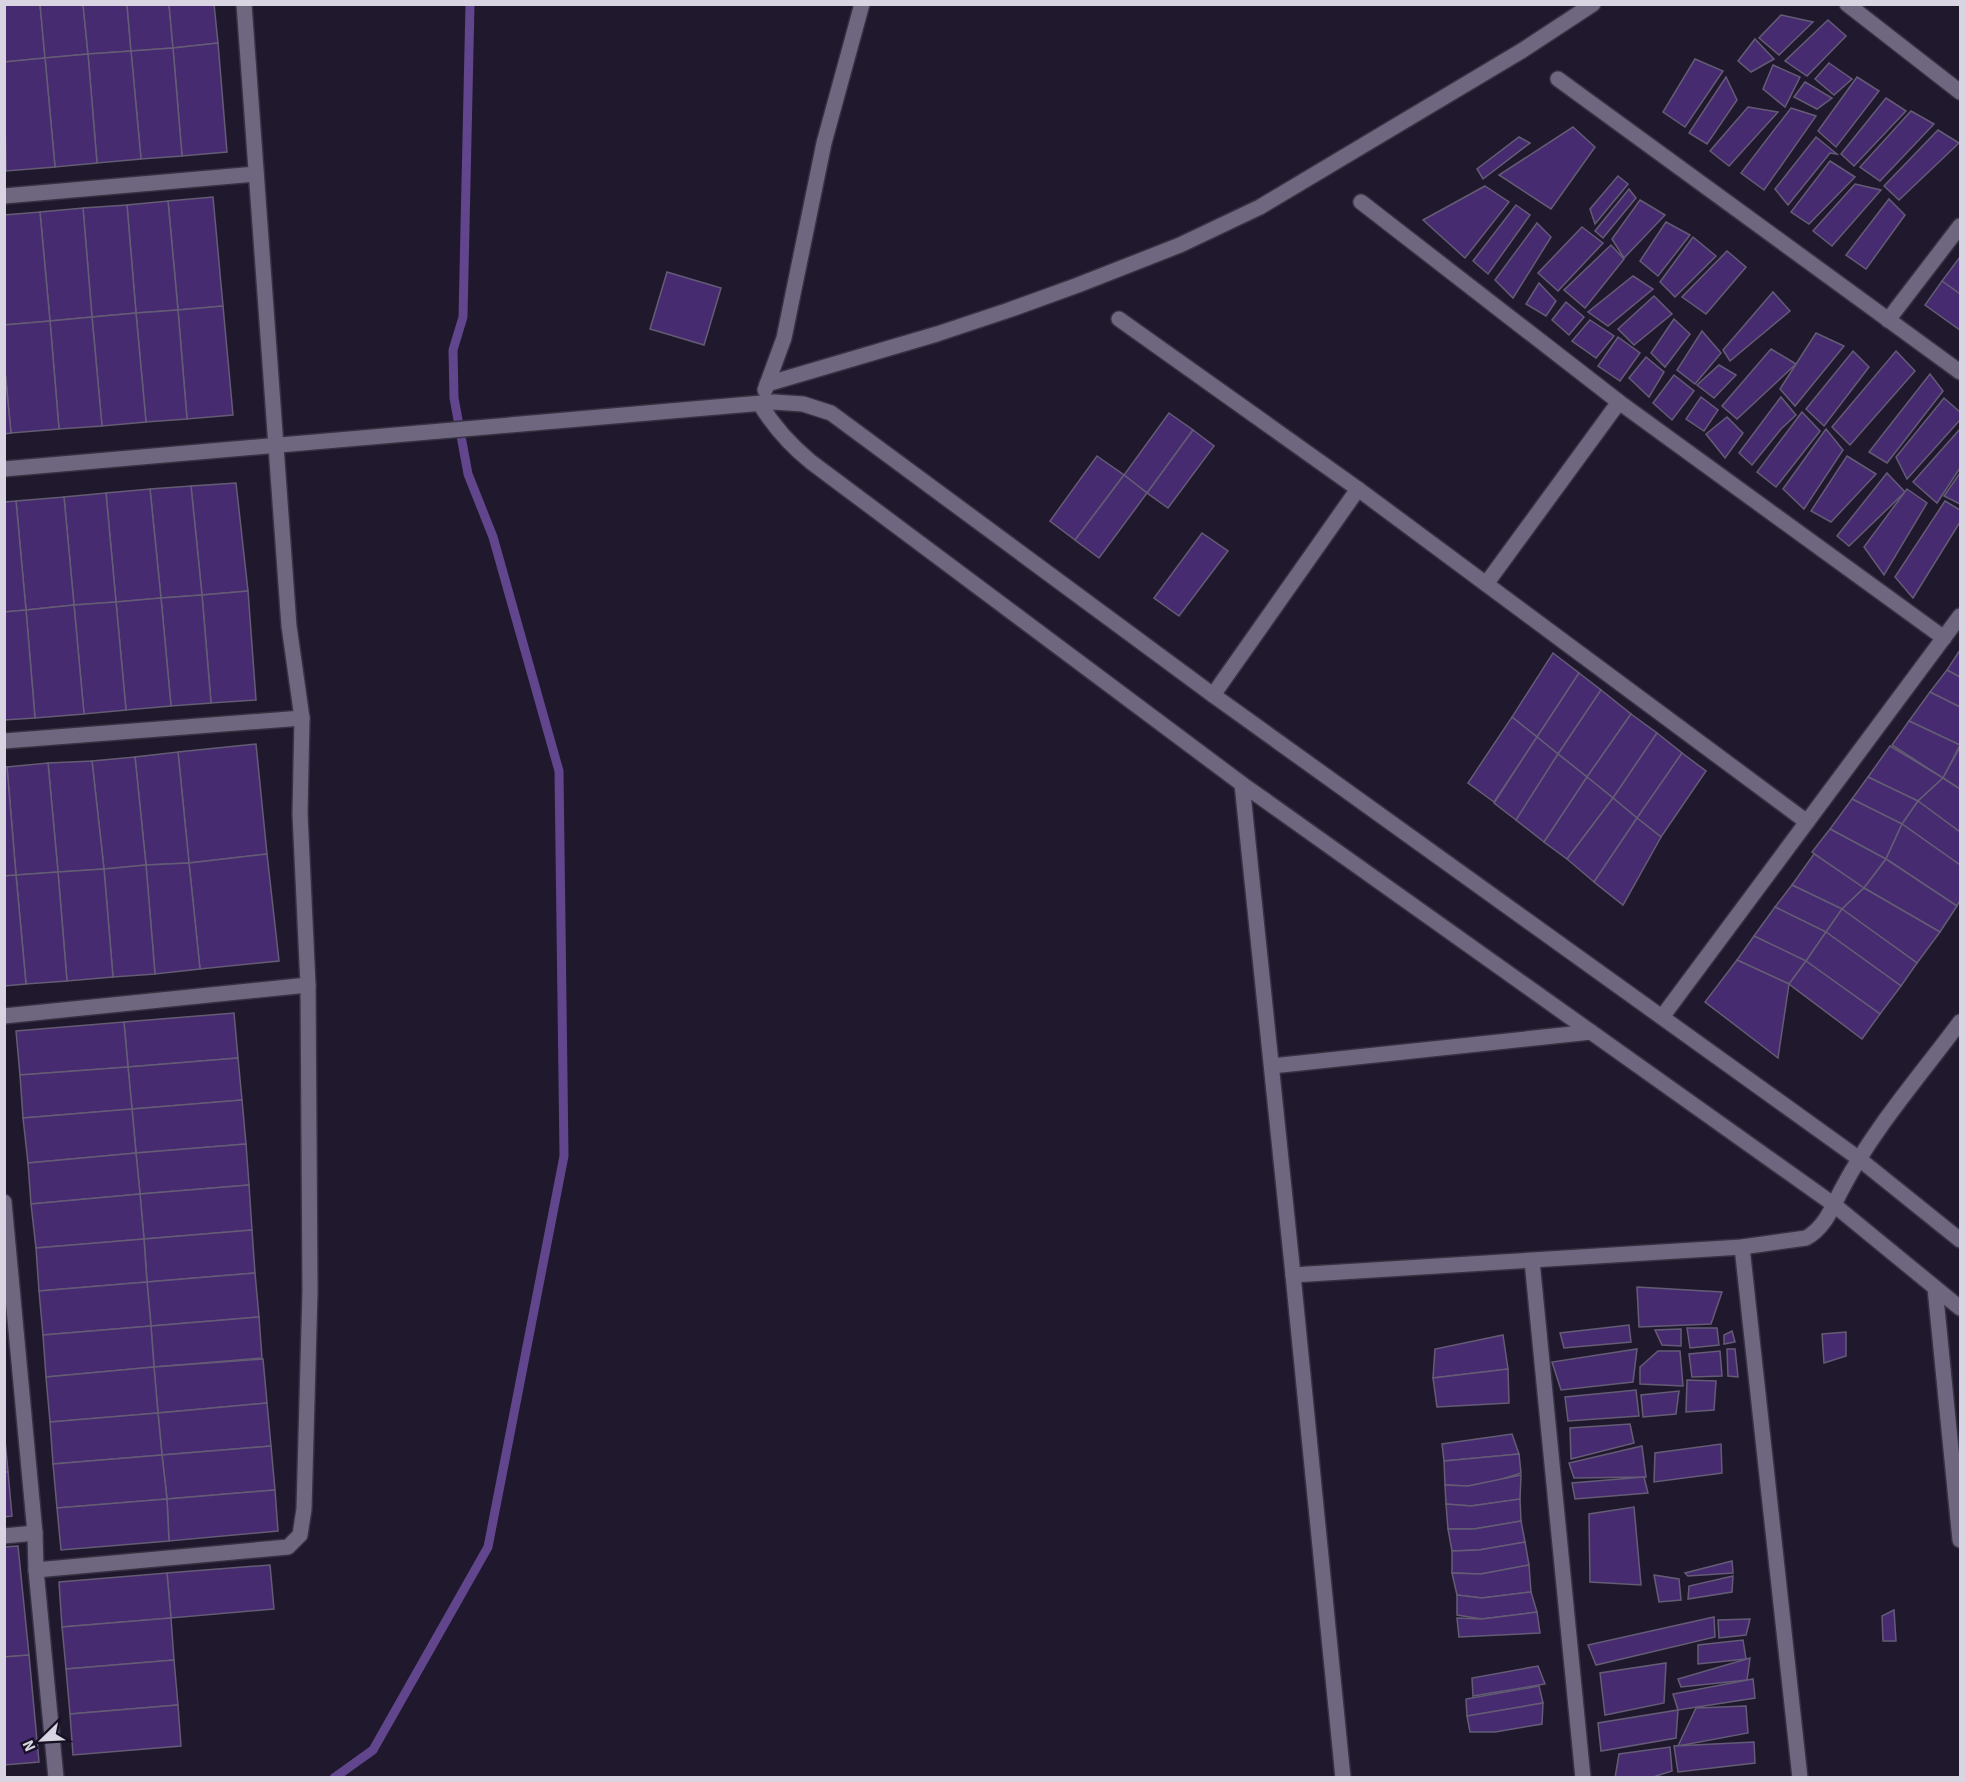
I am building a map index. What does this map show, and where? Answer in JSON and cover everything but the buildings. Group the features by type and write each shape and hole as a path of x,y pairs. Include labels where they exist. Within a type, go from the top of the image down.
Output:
{"street":[{"path":"36,1570 288,1547 300,1534 304,1509 310,1291 308,985 300,814 302,718 289,626 244,4"},
{"path":"862,4 824,143 784,338 760,404 773,426 811,462 1242,783 1833,1204 1960,1308"},
{"path":"767,384 937,334 1009,310 1078,285 1200,235 1260,207 1523,50 1593,4"},
{"path":"1847,4 1960,92"},
{"path":"1558,79 1960,372"},
{"path":"4,196 255,174"},
{"path":"1361,202 1619,402 1944,638"},
{"path":"1888,320 1960,226"},
{"path":"1119,320 1358,489 1807,822"},
{"path":"4,469 774,402 803,404 831,413 1213,695 1858,1158 1960,1240"},
{"path":"1486,584 1619,402"},
{"path":"1213,695 1358,489"},
{"path":"1662,1017 1960,616"},
{"path":"4,741 302,718"},
{"path":"1242,783 1343,1778"},
{"path":"4,1016 308,985"},
{"path":"1293,1275 1742,1247 1806,1238 1827,1218 1858,1158 1960,1022"},
{"path":"1272,1066 1591,1032"},
{"path":"4,1202 56,1778"},
{"path":"1742,1247 1800,1778"},
{"path":"1532,1261 1583,1778"},
{"path":"1935,1288 1960,1540"},
{"path":"4,1536 35,1533"}],"waterway":[{"path":"334,1778 373,1750 488,1547 564,1156 559,771 493,537 468,474 454,398 453,350 463,317 470,4"}]}
